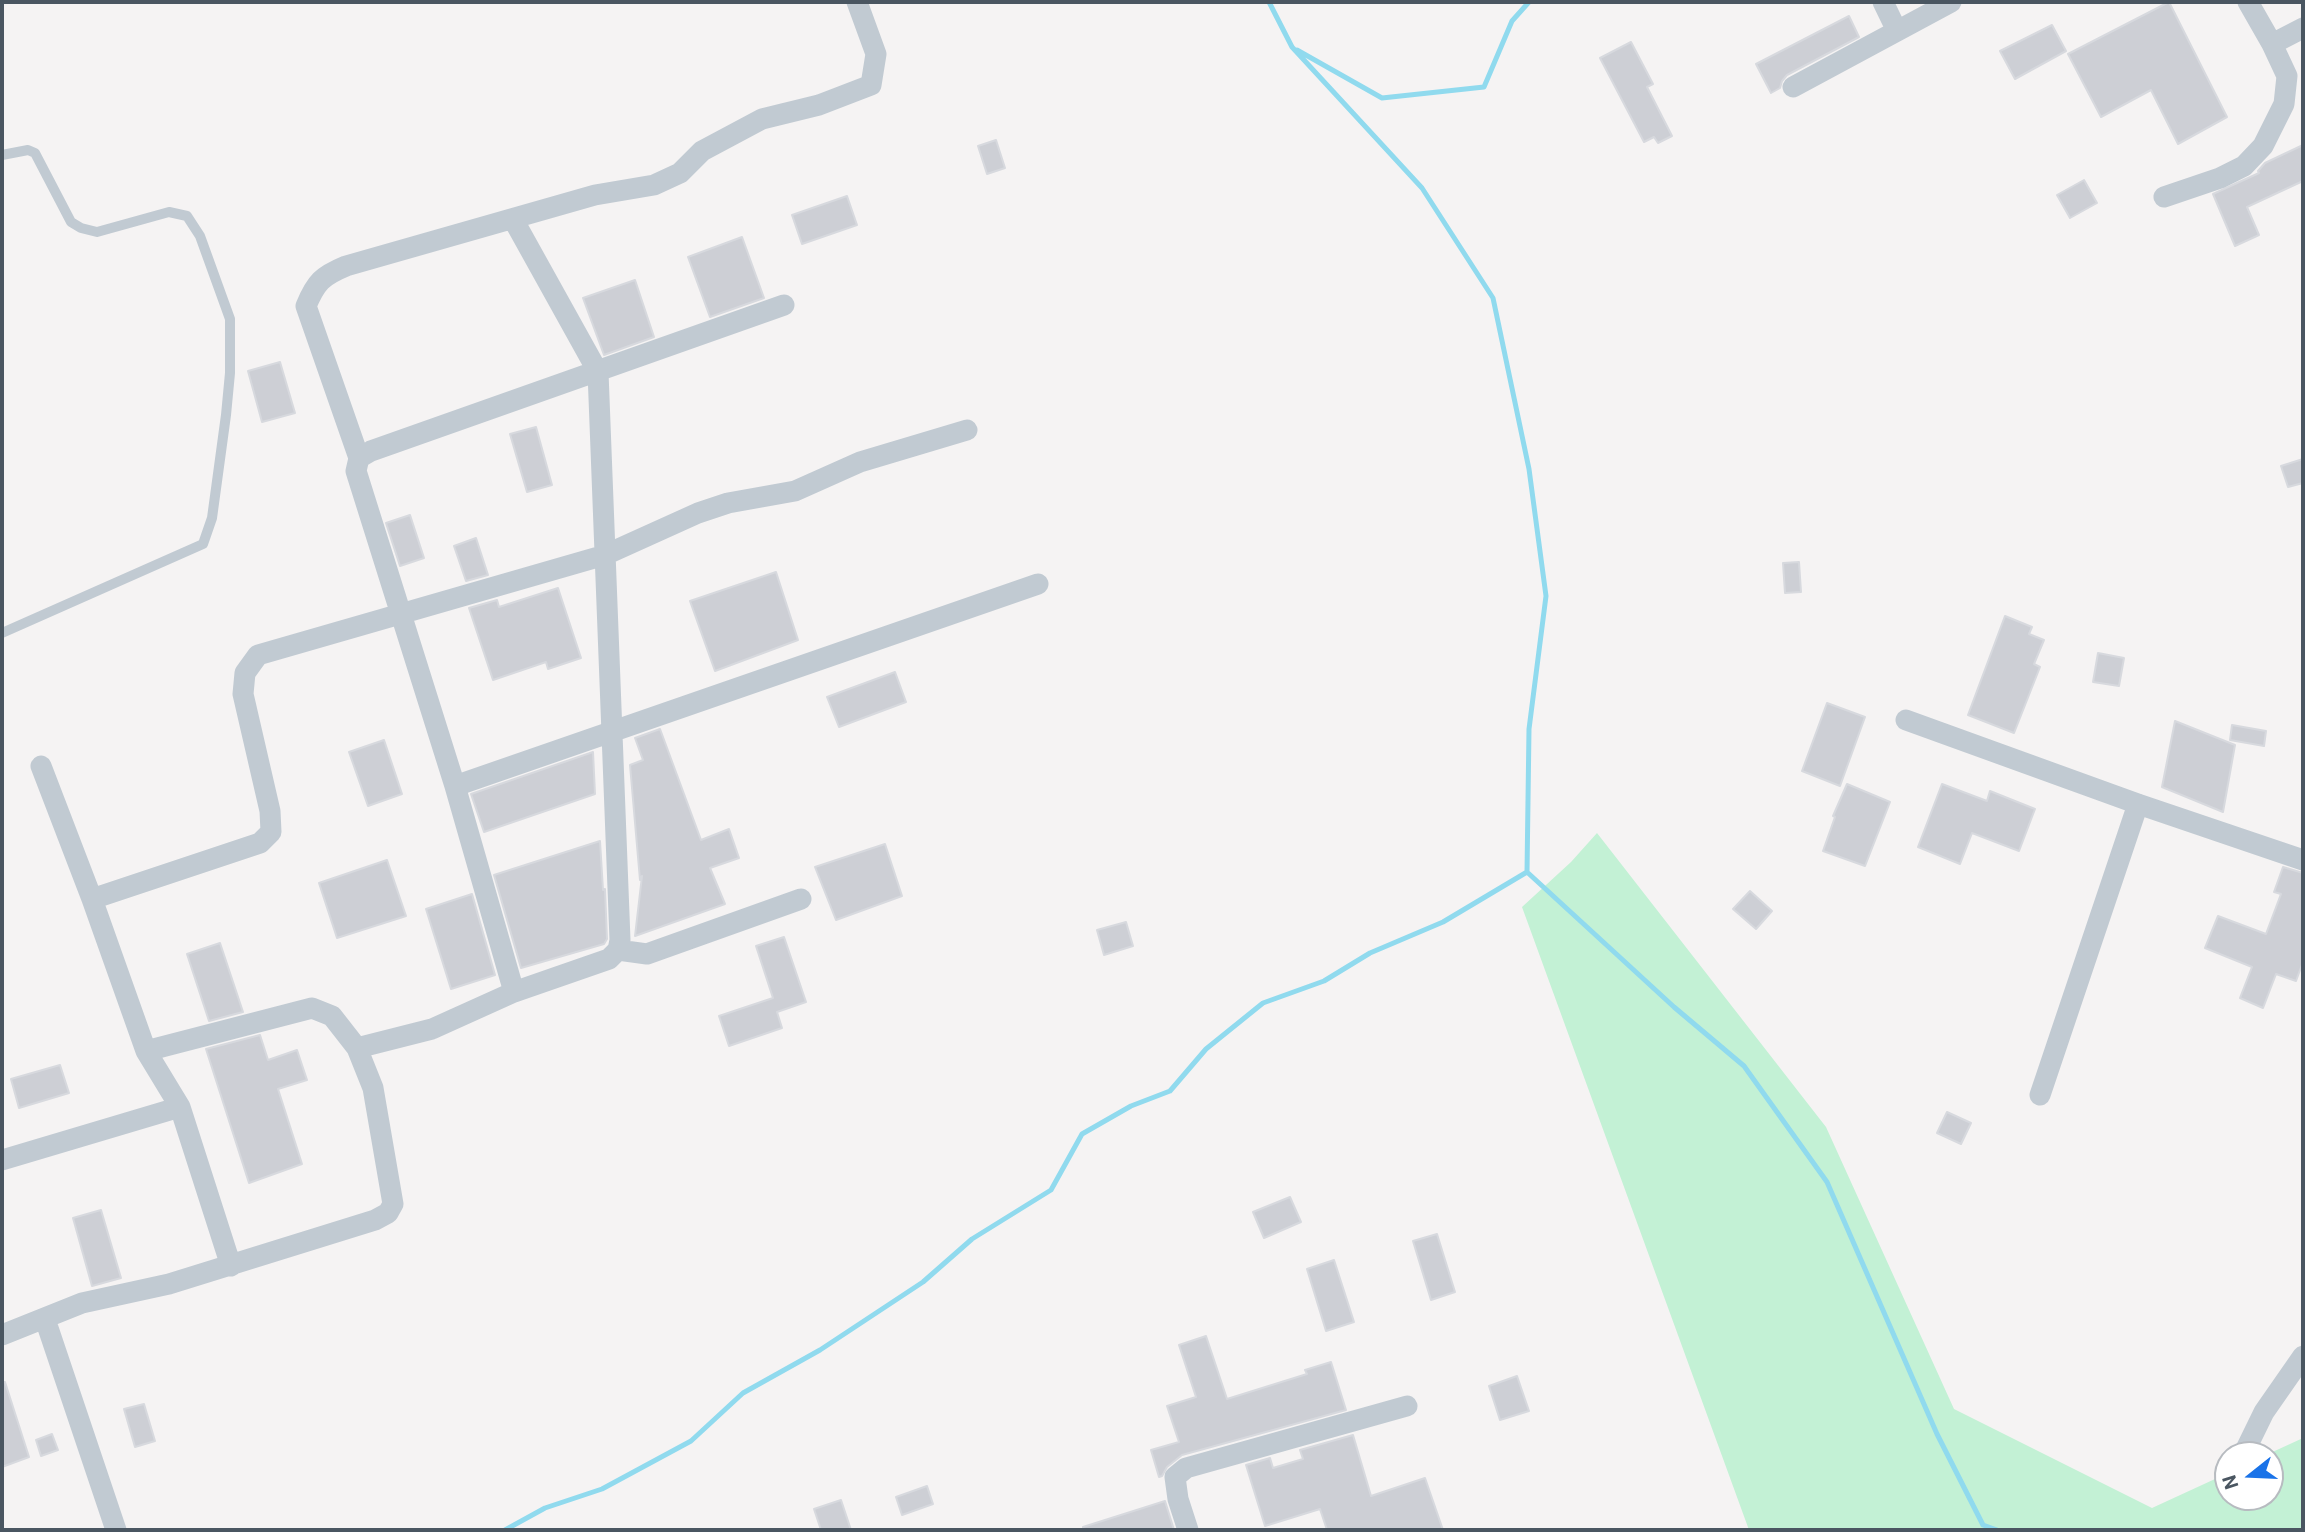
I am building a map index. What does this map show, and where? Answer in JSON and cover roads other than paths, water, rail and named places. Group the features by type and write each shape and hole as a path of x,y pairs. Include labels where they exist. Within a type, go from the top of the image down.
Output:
{"street":[{"path":"514,992 456,786 356,471 359,458 306,306 314,286 327,274 345,266 595,195 654,185 680,173 702,151 762,119 819,105 870,85 876,54 857,2"},
{"path":"1883,2 1898,31"},
{"path":"1793,87 1951,2"},
{"path":"2164,197 2220,178 2244,166 2263,146 2284,104 2287,76 2248,2"},
{"path":"2272,44 2303,28"},
{"path":"357,1048 432,1029 514,992 610,959 618,950 620,940 598,372 513,219"},
{"path":"359,458 372,451 784,305"},
{"path":"92,899 260,843 271,832 270,811 243,694 245,673 258,655 606,555 698,513 728,503 795,491 860,462 967,430"},
{"path":"456,786 1038,584"},
{"path":"1906,720 2303,860"},
{"path":"41,766 146,1051 180,1107 231,1266"},
{"path":"2040,1095 2138,804"},
{"path":"618,950 647,954 801,899"},
{"path":"2,1335 82,1303 169,1284 375,1220 388,1213 393,1204 373,1087 357,1048 332,1016 312,1008 146,1051"},
{"path":"2,1160 180,1107"},
{"path":"44,1320 116,1530"},
{"path":"2250,1441 2264,1412 2303,1356"},
{"path":"1188,1530 1178,1499 1175,1477 1186,1468 1406,1406"}],"lane":[{"path":"2,155 28,150 35,153 71,222 81,229 97,232 169,212 187,216 200,236 230,319 229,383 212,518 203,544 2,633"}],"waterway":[{"path":"1269,2 1292,47 1422,188 1493,298 1529,469 1546,596 1529,729 1527,872 1674,1007 1744,1066 1827,1182 1937,1434 1983,1525 1997,1530"},
{"path":"1297,50 1382,98 1484,87 1512,21 1529,2"},
{"path":"505,1530 545,1508 602,1489 691,1441 743,1393 820,1350 923,1282 972,1239 1051,1190 1082,1134 1131,1106 1170,1091 1206,1049 1263,1003 1324,981 1370,953 1443,922 1527,872"}]}
